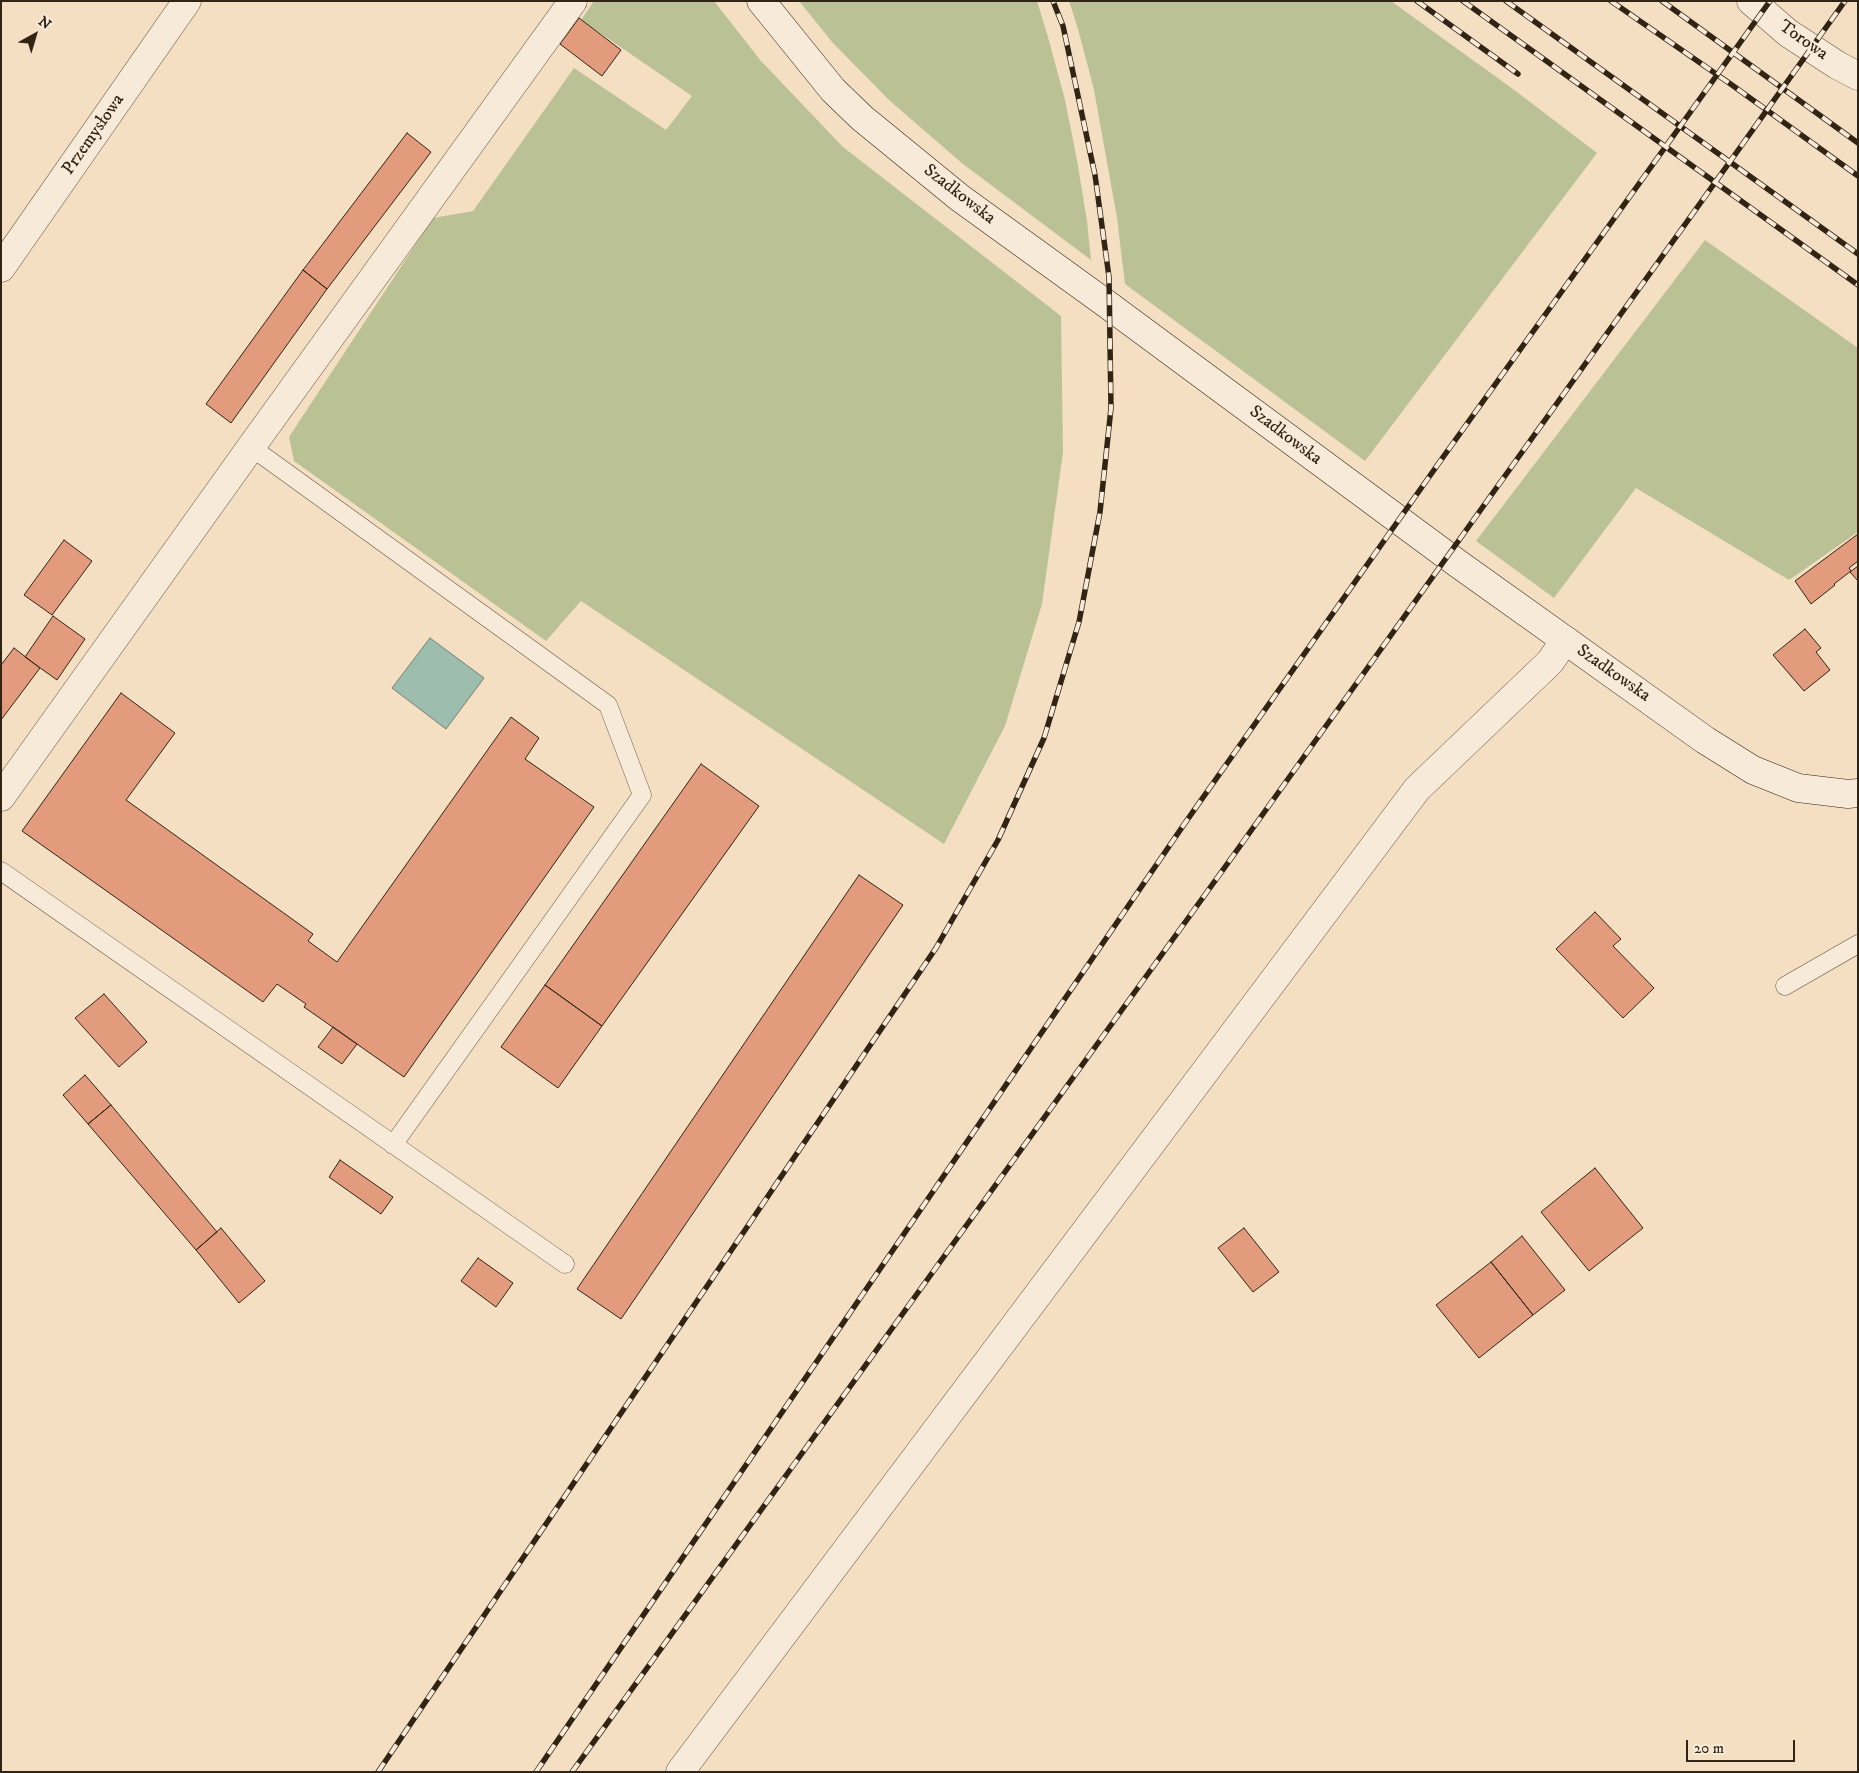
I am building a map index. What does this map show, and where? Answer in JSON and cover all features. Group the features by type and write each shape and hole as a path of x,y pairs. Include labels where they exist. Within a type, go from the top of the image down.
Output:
{"street":[{"name":"Przemysłowa","path":"1,268 187,1"},
{"path":"1,797 573,1"},
{"name":"Szadkowska","path":"761,1 833,90 862,118 960,198 1108,305 1396,519 1705,740 1753,770 1798,788 1848,794 1858,793"},
{"name":"Torowa","path":"1751,1 1788,34 1858,76"},
{"path":"680,1772 1417,789 1550,662 1565,640"}],"lane":[{"path":"251,447 608,705 642,794 393,1145"},
{"path":"1,871 564,1264"},
{"path":"1785,986 1858,944"}],"green space":[{"path":"594,1 714,1 761,61 843,147 1061,316 1063,452 1042,604 1005,726 944,844 581,601 546,641 294,461 289,437 433,218 473,211 574,68 666,130 692,96 581,20"},
{"path":"799,1 1037,1 1065,100 1087,221 1091,260 963,164 890,101 832,42"},
{"path":"1069,1 1391,1 1517,92 1597,153 1365,461 1125,284 1117,218 1094,90"},
{"path":"1705,240 1858,348 1858,532 1789,580 1636,488 1554,598 1476,541"}],"shaded area":[{"path":"430,638 484,678 446,729 392,688"}],"building":[{"path":"579,18 621,50 602,76 560,44"},
{"path":"407,133 431,152 327,289 303,270"},
{"path":"303,270 327,289 231,423 206,404"},
{"path":"1858,534 1858,561 1849,568 1851,571 1811,604 1795,581"},
{"path":"64,540 92,561 52,615 24,595"},
{"path":"1858,566 1858,581 1850,572"},
{"path":"53,616 85,639 57,680 25,657"},
{"path":"1805,629 1821,648 1816,652 1830,670 1804,691 1773,655"},
{"path":"14,648 40,668 1,720 1,665"},
{"path":"121,693 175,733 126,800 313,934 308,941 337,962 511,717 539,738 525,759 594,807 404,1077 304,1007 306,1004 277,984 263,1002 22,831"},
{"path":"701,764 759,806 602,1026 545,985"},
{"path":"859,875 903,905 621,1319 577,1289"},
{"path":"1595,912 1621,939 1613,946 1654,988 1623,1018 1556,949"},
{"path":"545,985 602,1026 558,1088 501,1047"},
{"path":"104,994 147,1042 119,1067 75,1018"},
{"path":"333,1027 357,1044 342,1064 318,1047"},
{"path":"85,1075 111,1105 88,1124 63,1095"},
{"path":"111,1105 217,1232 196,1250 88,1124"},
{"path":"340,1160 393,1197 381,1214 329,1177"},
{"path":"1595,1168 1643,1228 1589,1271 1541,1212"},
{"path":"221,1228 265,1281 239,1303 196,1250"},
{"path":"1244,1228 1279,1272 1253,1292 1218,1248"},
{"path":"1522,1236 1565,1290 1533,1315 1491,1262"},
{"path":"478,1258 513,1283 496,1307 461,1281"},
{"path":"1491,1262 1533,1315 1479,1358 1436,1305"}],"railway":[{"path":"378,1772 936,948 998,840 1044,738 1079,622 1100,512 1111,408 1109,277 1095,175 1063,26 1053,1"},
{"path":"1417,1 1518,74"},
{"path":"1463,1 1858,285"},
{"path":"1506,1 1858,254"},
{"path":"1611,1 1858,176"},
{"path":"1662,1 1858,143"},
{"path":"536,1772 1185,823 1441,460 1770,1"},
{"path":"572,1772 1225,867 1845,1"}]}
